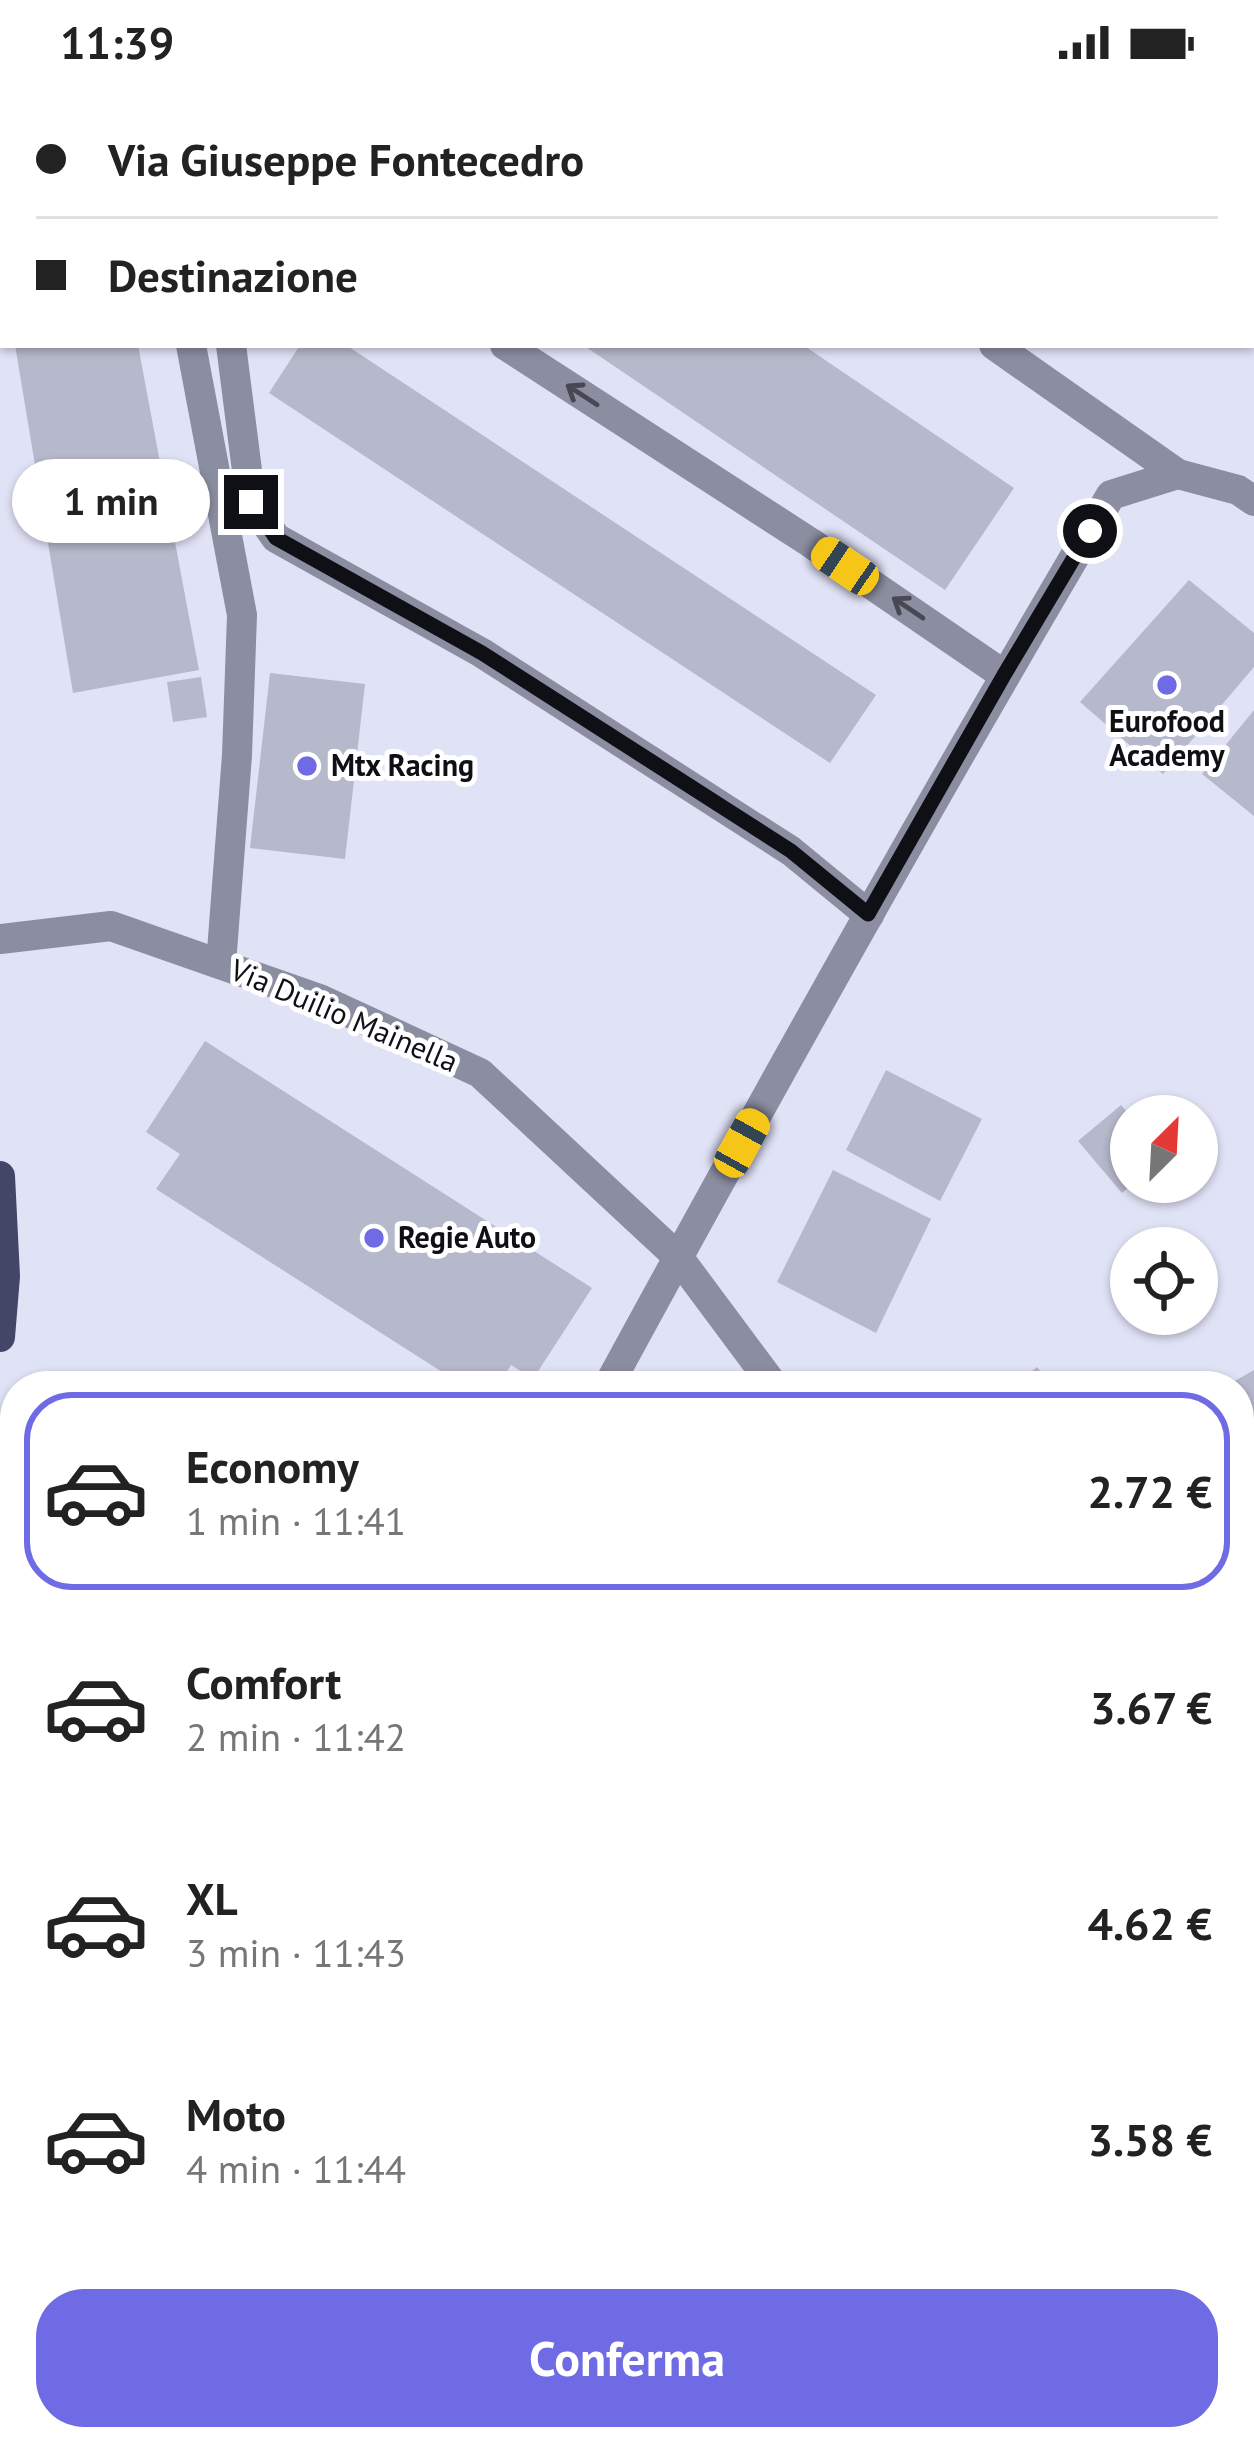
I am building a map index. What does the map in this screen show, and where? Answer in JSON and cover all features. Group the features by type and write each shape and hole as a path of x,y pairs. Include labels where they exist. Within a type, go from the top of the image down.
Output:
{"main road":[{"path":"0,1177 5,1276 0,1336"}],"lane":[{"path":"192,348 242,615 237,755 220,964"},
{"path":"231,348 251,502 276,538 482,653 791,851 868,914"},
{"path":"510,348 811,543 1004,675"},
{"path":"998,348 1178,474 1238,490 1254,501"},
{"path":"616,1371 868,914 1111,495 1178,474"},
{"name":"Via Duilio Mainella","path":"0,939 111,926 322,1000 480,1073 678,1257 763,1371"}],"building":[{"path":"16,348 139,348 199,670 73,693"},
{"path":"298,348 351,348 876,695 830,763 269,393"},
{"path":"587,348 807,348 1014,488 945,590"},
{"name":"Eurofood Academy","path":"1189,580 1254,633 1254,667 1163,774 1080,702"},
{"name":"Mtx Racing","path":"270,673 365,684 345,859 250,848"},
{"path":"201,677 207,717 173,722 167,682"},
{"path":"1254,710 1254,816 1202,774"},
{"name":"Regie Auto","path":"205,1041 592,1288 538,1371 520,1371 511,1365 507,1371 441,1371 156,1189 180,1154 146,1132"},
{"path":"886,1070 982,1119 940,1201 846,1150"},
{"path":"1110,1114 1110,1179 1078,1141"},
{"path":"833,1170 931,1219 876,1333 777,1282"}],"place":[{"name":"Eurofood Academy","path":"1167,685"},
{"name":"Mtx Racing","path":"307,766"},
{"name":"Regie Auto","path":"374,1238"}],"route":[{"path":"251,502 276,538 482,653 791,851 868,914 1090,531"}]}
